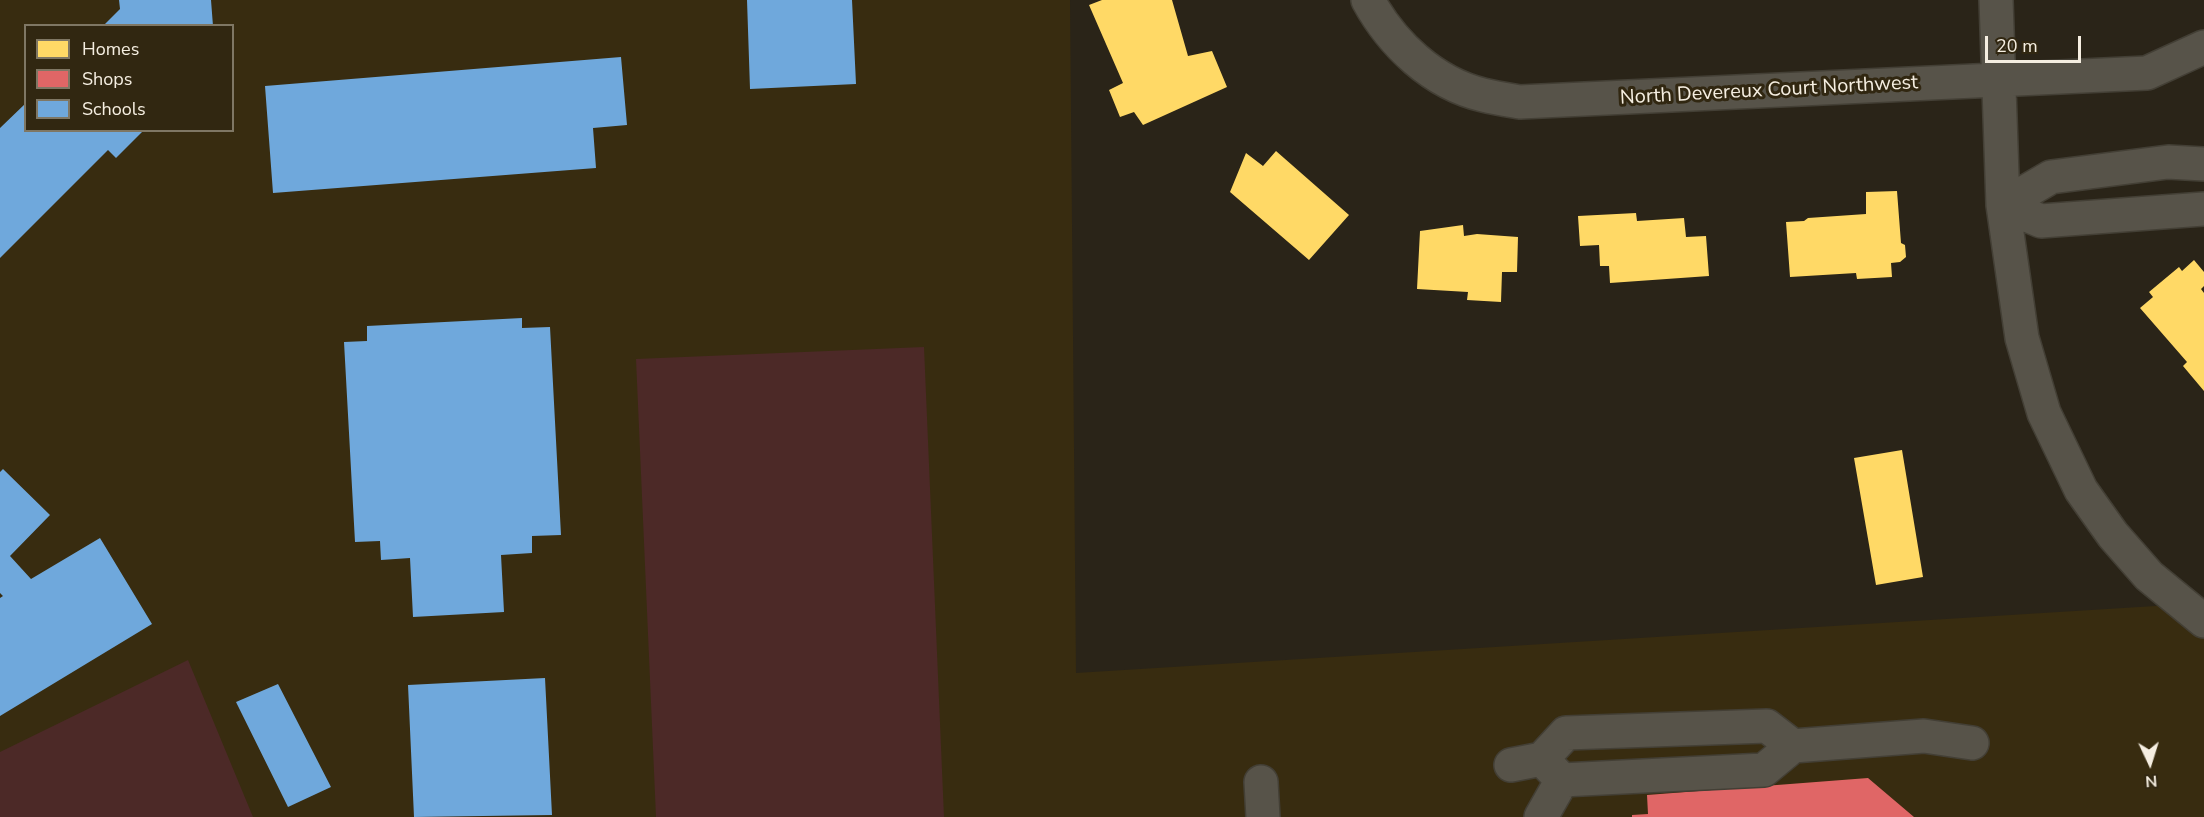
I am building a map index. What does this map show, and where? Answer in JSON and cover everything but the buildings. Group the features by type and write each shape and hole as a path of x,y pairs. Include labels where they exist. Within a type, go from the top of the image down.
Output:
{"street":[{"name":"North Devereux Court Northwest","path":"1368,0 1377,17 1398,43 1422,66 1451,83 1481,95 1520,102 2146,73 2204,48"},
{"path":"1996,0 2003,205 2022,338 2044,413 2081,490 2113,535 2149,576 2204,621"},
{"path":"2003,205 2051,177 2168,162 2204,164"},
{"path":"2003,205 2041,221 2204,209"},
{"path":"1541,817 1538,768 1566,733 1767,726 1793,746"},
{"path":"1538,768 1764,770 1793,746 1924,736 1972,743"},
{"path":"1261,782 1263,817"}],"shaded area":[{"path":"0,0 1070,0 1076,673 2204,603 2204,817 0,817"},
{"path":"924,347 944,817 656,817 636,359"},
{"path":"188,660 253,817 0,817 0,752"}]}
